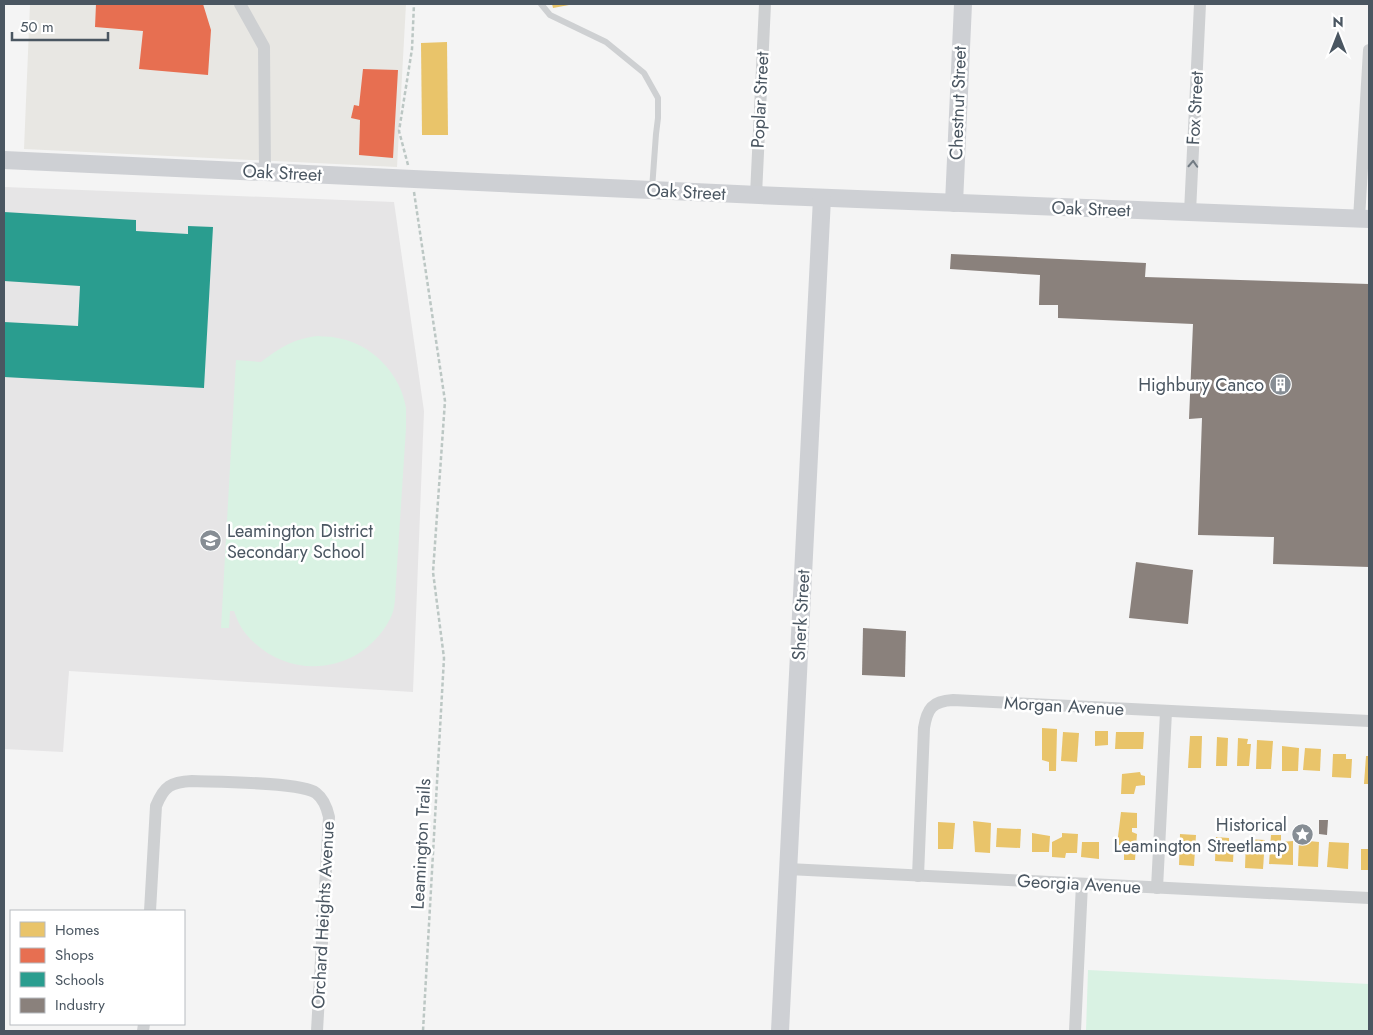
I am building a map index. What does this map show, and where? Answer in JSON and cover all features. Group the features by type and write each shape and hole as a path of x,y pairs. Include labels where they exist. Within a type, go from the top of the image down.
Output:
{"main road":[{"name":"Chestnut Street","path":"954,203 963,4"},
{"name":"Oak Street","path":"4,160 652,191 1364,219"},
{"name":"Sherk Street","path":"780,1031 822,198"}],"street":[{"path":"240,4 264,47 265,172"},
{"name":"Poplar Street","path":"756,195 765,4"},
{"name":"Fox Street","path":"1190,212 1200,4"},
{"path":"1364,219 1369,50"},
{"name":"Morgan Avenue","path":"918,876 924,728 926,716 930,708 942,700 1369,721"},
{"path":"1157,888 1166,712"},
{"name":"Orchard Heights Avenue","path":"150,910 156,806 161,794 169,785 179,781 192,781 292,786 315,792 323,800 329,817 317,1031"},
{"name":"Georgia Avenue","path":"788,869 1369,898"},
{"path":"1075,1031 1082,884"}],"lane":[{"path":"541,4 550,15 606,42 644,73 658,98 652,191"}],"path":[{"path":"412,179 399,130 412,49 414,4"},
{"name":"Leamington Trails","path":"412,179 445,400 432,572 444,658 423,1031"}],"shaded area":[{"path":"30,4 406,4 397,167 24,149"},
{"name":"Leamington District Secondary School","path":"4,187 394,202 424,411 413,692 69,671 63,752 4,749"}],"green space":[{"path":"318,336 350,341 372,353 391,372 398,383 406,408 395,597 392,615 377,638 360,652 342,661 322,666 301,665 281,660 262,649 246,634 234,611 230,611 229,628 221,628 236,360 261,362 288,344"},
{"path":"1088,970 1369,984 1369,1031 1086,1031"}],"building: Homes":[{"path":"552,4 569,4 569,5 553,8"},
{"path":"447,42 448,135 422,135 421,43"},
{"path":"1042,728 1057,729 1056,771 1049,771 1049,762 1042,760"},
{"path":"1095,731 1108,731 1108,745 1095,746"},
{"path":"1063,732 1079,733 1077,762 1061,761"},
{"path":"1116,732 1144,732 1143,749 1115,749"},
{"path":"1190,736 1202,736 1201,768 1188,768"},
{"path":"1217,737 1228,738 1227,766 1216,766"},
{"path":"1238,738 1248,739 1247,744 1251,744 1249,766 1237,766"},
{"path":"1257,740 1273,741 1271,769 1256,769"},
{"path":"1282,746 1299,748 1298,771 1282,771"},
{"path":"1305,748 1321,749 1320,771 1303,770"},
{"path":"1333,754 1346,754 1346,759 1352,759 1351,778 1332,777"},
{"path":"1366,756 1369,756 1369,784 1364,784"},
{"path":"1140,772 1141,775 1145,776 1145,785 1136,786 1134,794 1121,794 1122,774"},
{"path":"1121,812 1137,813 1137,828 1132,828 1132,832 1137,834 1135,860 1124,860 1124,845 1117,845"},
{"path":"973,821 991,823 990,853 975,852"},
{"path":"938,822 955,823 953,849 938,849"},
{"path":"997,828 1021,829 1020,848 996,847"},
{"path":"1032,833 1050,836 1049,852 1032,852"},
{"path":"1062,833 1078,834 1077,853 1066,853 1065,858 1052,857 1052,842 1062,837"},
{"path":"1180,834 1196,835 1194,866 1179,865"},
{"path":"1271,835 1281,835 1281,842 1293,841 1293,865 1269,864"},
{"path":"1216,837 1229,838 1229,842 1234,843 1233,862 1215,861"},
{"path":"1246,839 1265,840 1263,869 1245,868"},
{"path":"1299,840 1319,842 1318,867 1298,866"},
{"path":"1082,842 1099,842 1099,859 1081,857"},
{"path":"1329,842 1349,843 1348,869 1327,867"},
{"path":"1361,849 1369,849 1369,870 1361,870"}],"building: Shops":[{"path":"96,4 203,4 211,30 208,75 139,69 143,31 95,27"},
{"path":"363,69 398,70 393,158 359,155 360,120 351,118 354,105 359,106"}],"building: Schools":[{"path":"4,212 136,220 136,231 188,234 188,226 213,227 204,388 4,377 4,322 78,326 80,286 4,281"}],"building: Industry":[{"name":"Highbury Canco","path":"951,254 1146,263 1145,277 1369,284 1369,567 1273,564 1274,537 1198,535 1202,418 1189,419 1193,324 1058,318 1058,305 1039,305 1040,275 950,269"},
{"path":"1136,562 1193,570 1188,624 1129,618"},
{"path":"863,628 906,631 905,677 862,675"},
{"path":"1319,820 1328,820 1327,835 1319,834"}],"place":[{"name":"Highbury Canco","path":"1280,385"},
{"name":"Leamington District Secondary School","path":"211,541"},
{"name":"Historical Leamington Streetlamp","path":"1303,835"}]}
